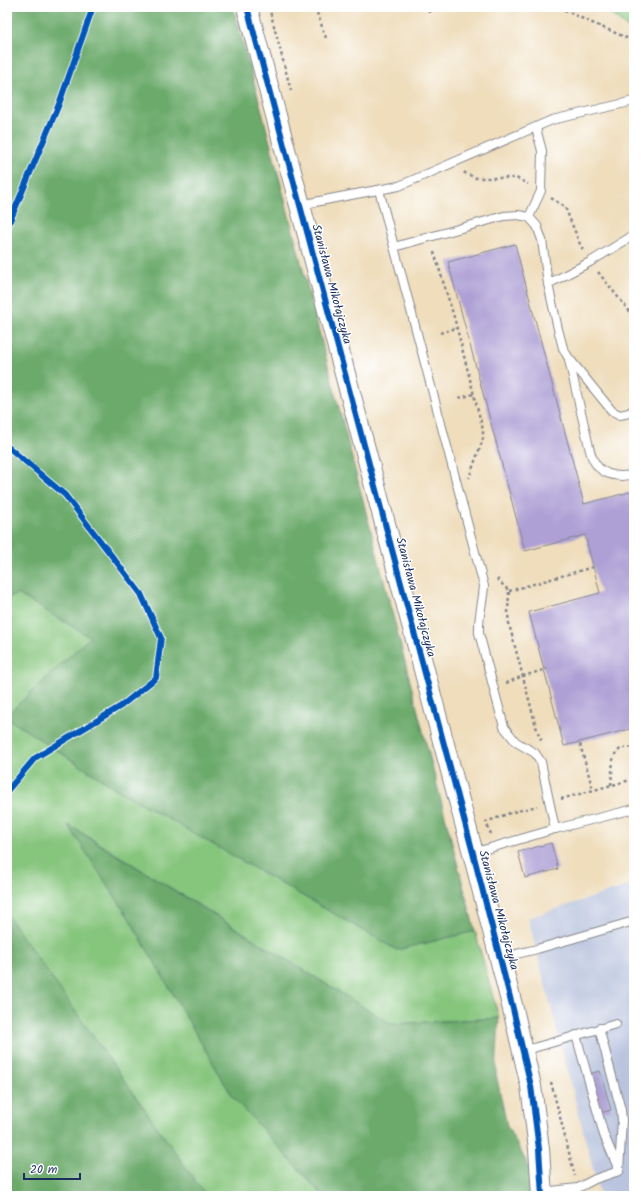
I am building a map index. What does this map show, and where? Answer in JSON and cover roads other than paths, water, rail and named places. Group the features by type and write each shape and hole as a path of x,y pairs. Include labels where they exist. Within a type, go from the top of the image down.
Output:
{"street":[{"name":"Stanisława Mikołajczyka","path":"247,7 500,958 532,1093 539,1149 542,1194"}],"lane":[{"path":"300,206 399,186 552,120 634,101"},
{"path":"530,217 541,191 542,151 536,128"},
{"path":"379,190 484,586 478,623 479,633 504,727 516,742 535,753 541,762 555,829"},
{"path":"394,247 504,216 518,215 530,217 537,226 542,240 548,284 563,348 568,357 612,411 620,415 629,413 634,409"},
{"path":"548,284 590,262 634,235"},
{"path":"568,357 590,451 596,464 603,471 614,475 629,476 634,474"},
{"path":"473,854 555,829 634,809"},
{"path":"500,958 634,921"},
{"path":"523,1051 616,1024"},
{"path":"600,1028 622,1120 619,1171"},
{"path":"576,1035 604,1135 619,1171"},
{"path":"542,1194 578,1188 595,1179 619,1171"}]}
